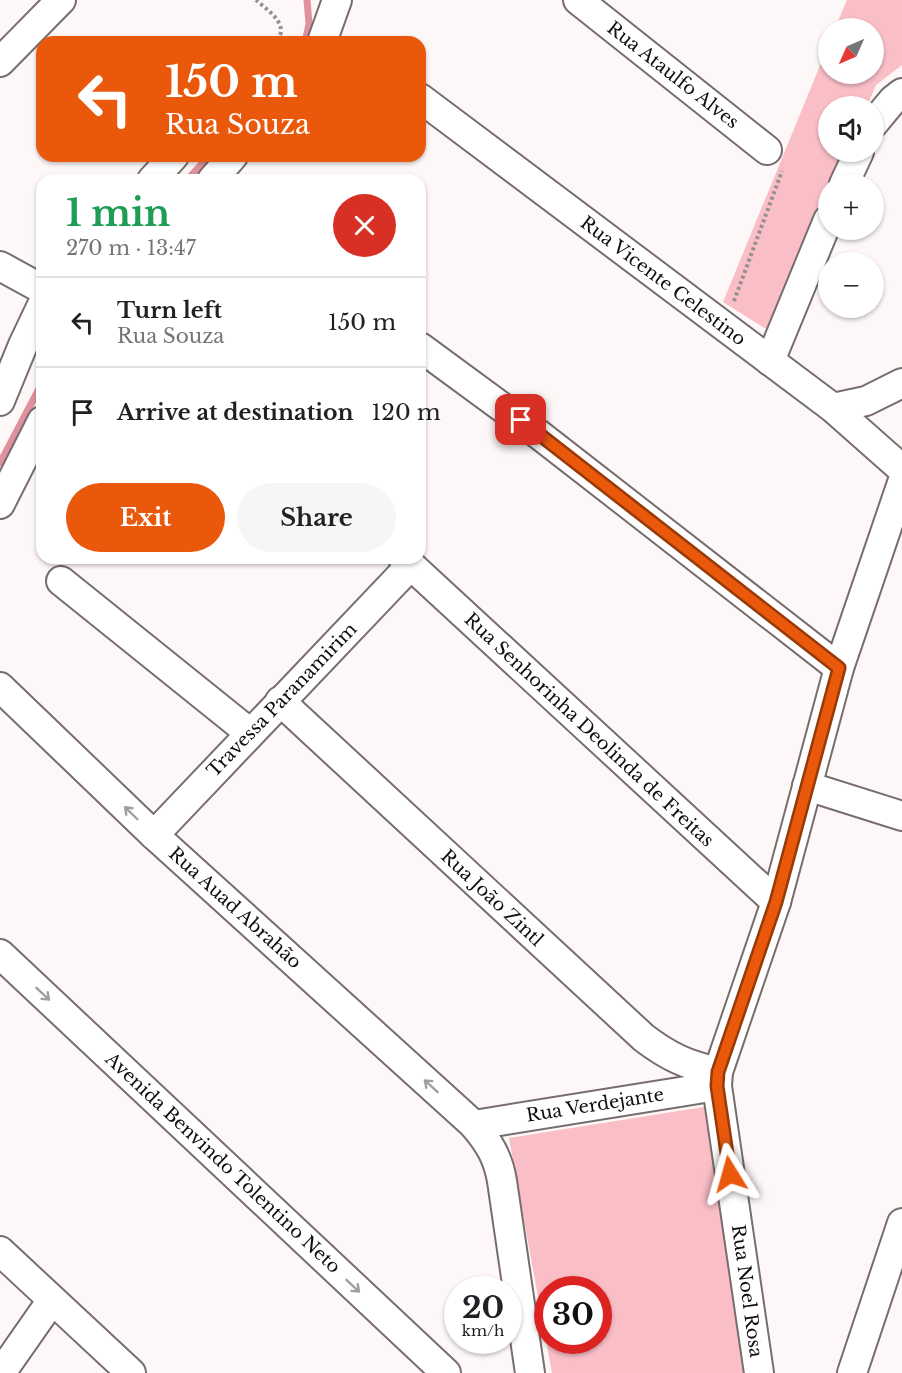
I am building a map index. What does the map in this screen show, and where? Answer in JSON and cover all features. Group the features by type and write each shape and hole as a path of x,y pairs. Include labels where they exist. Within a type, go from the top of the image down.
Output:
{"street":[{"path":"0,62 61,0"},
{"path":"332,36 337,0"},
{"name":"Rua Ataulfo Alves","path":"578,0 767,150"},
{"path":"884,110 902,93"},
{"name":"Rua Vicente Celestino","path":"426,103 833,408 902,470"},
{"path":"158,174 168,162"},
{"path":"217,174 228,162"},
{"path":"770,361 820,240"},
{"path":"0,266 36,287"},
{"path":"0,401 36,318"},
{"path":"426,351 537,433 839,668"},
{"path":"833,408 866,401 902,383"},
{"path":"0,504 36,433"},
{"name":"Rua Noel Rosa","path":"759,1373 718,1079 776,902 839,668 902,483"},
{"name":"Travessa Paranamirim","path":"154,835 404,564"},
{"name":"Rua Senhorinha Deolinda de Freitas","path":"410,564 776,902"},
{"path":"61,581 250,733"},
{"name":"Rua Auad Abrahão","path":"0,687 154,835 474,1125 484,1137 494,1152 499,1166 530,1373"},
{"name":"Rua João Zintl","path":"280,701 644,1038 678,1060 718,1079"},
{"path":"807,786 902,816"},
{"name":"Avenida Benvindo Tolentino Neto","path":"0,954 446,1373"},
{"name":"Rua Verdejante","path":"474,1125 718,1079"},
{"path":"852,1373 902,1223"},
{"path":"0,1251 132,1373"},
{"path":"1,1373 52,1300"}],"path":[{"path":"256,0 279,23 281,31 279,36"},
{"path":"724,327 785,163 767,150"}],"shaded area":[{"path":"847,0 902,0 902,65 884,79 884,18 839,18"},
{"path":"818,70 818,84 877,84 871,96 818,96 818,162 844,162 838,174 818,174 818,222 771,332 723,302"},
{"path":"716,1105 752,1373 552,1373 549,1354 612,1354 612,1276 534,1276 509,1138"}],"waterway":[{"path":"306,36 309,24 307,0"},
{"path":"192,174 204,162"},
{"path":"0,463 36,394"}],"route":[{"path":"521,420 839,668 776,902 718,1072 717,1086 730,1174"}]}
